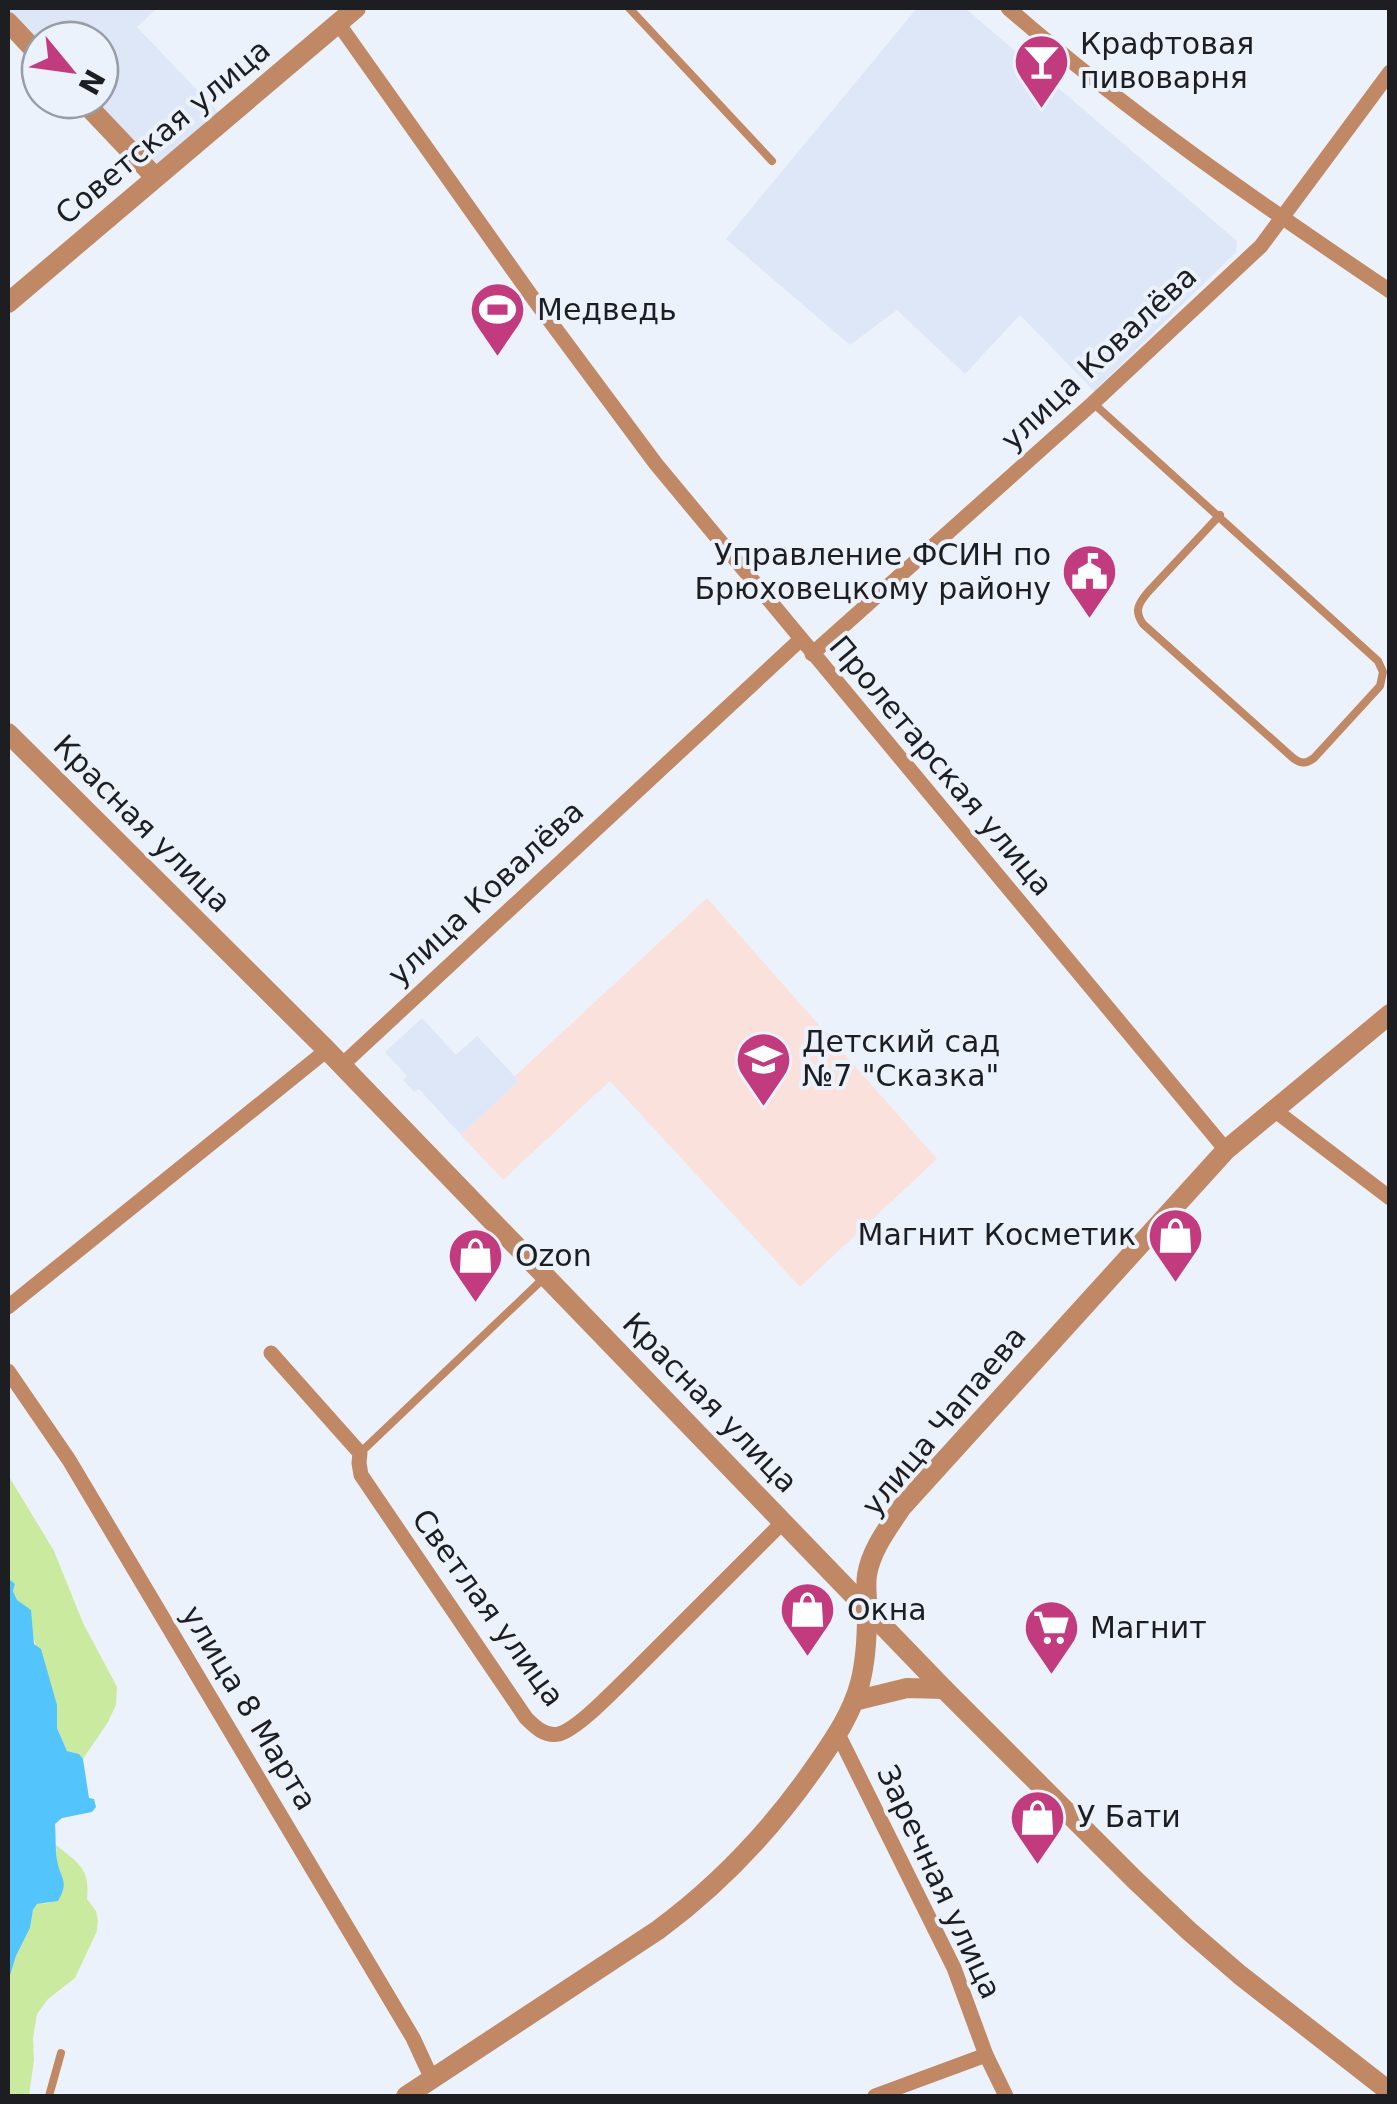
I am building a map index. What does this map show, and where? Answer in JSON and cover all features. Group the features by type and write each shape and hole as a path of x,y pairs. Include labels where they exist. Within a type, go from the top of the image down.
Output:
{"street":[{"name":"Советская улица","path":"8,303 356,8"},
{"path":"1008,8 1125,104 1390,291"},
{"name":"Пролетарская улица","path":"338,23 621,418 800,640 1226,1150"},
{"name":"улица Ковалёва","path":"812,654 1094,403 1260,246 1390,72"},
{"path":"101,120 156,177"},
{"name":"улица Ковалёва","path":"8,1306 334,1057 800,640"},
{"name":"Красная улица","path":"8,732 334,1057 944,1690 1189,1931 1390,2092"},
{"name":"улица Чапаева","path":"406,2096 686,1910 737,1862 808,1778 838,1734 854,1701 863,1671 870,1566 902,1508 1226,1150 1390,1014"},
{"path":"1273,1109 1390,1198"},
{"name":"Светлая улица","path":"270,1353 360,1453 361,1475 526,1718 551,1734 562,1733 577,1723 612,1693 782,1522"},
{"name":"улица 8 Марта","path":"8,1371 70,1460 413,2038 432,2079"},
{"path":"854,1701 907,1688 944,1690"},
{"name":"Заречная улица","path":"838,1734 954,1968 986,2056 1006,2096"},
{"path":"875,2096 986,2056"}],"lane":[{"path":"629,8 772,161"},
{"path":"640,19 650,8"},
{"path":"1094,403 1220,515 1382,666 1380,686 1306,762 1297,761 1279,746 1144,624 1138,614 1139,604 1148,592 1220,515"},
{"path":"360,1453 545,1276"},
{"path":"49,2096 61,2052"}],"shaded area":[{"path":"8,8 157,8 137,27 220,114 156,167 112,120 120,120 120,20 20,22"},
{"path":"917,8 965,8 1237,241 1236,252 1094,391 1020,315 965,374 897,310 850,345 726,239"},
{"name":"Детский сад №7 \"Сказка\"","path":"707,898 937,1159 800,1287 610,1081 503,1180 461,1135 519,1081 515,1076"},
{"path":"422,1018 456,1055 477,1036 519,1081 461,1135 419,1089 414,1092 403,1080 407,1076 385,1052"}],"green space":[{"path":"8,1475 54,1551 83,1623 117,1687 116,1705 108,1722 83,1759 67,1751 57,1728 57,1705 13,1591 15,1584 8,1578"},
{"path":"56,1845 85,1873 87,1899 96,1911 97,1931 75,1978 48,1999 37,2014 29,2096 8,2096 8,1982 30,1928 33,1910 37,1904 50,1903"}],"water":[{"path":"8,1578 15,1584 17,1600 31,1610 34,1644 41,1649 57,1705 57,1728 67,1751 83,1759 89,1798 94,1799 96,1807 92,1812 62,1818 55,1824 63,1888 58,1901 37,1904 33,1910 30,1928 8,1982"}],"place":[{"name":"Крафтовая пивоварня","path":"1041,110"},
{"name":"Медведь","path":"498,359"},
{"name":"Управление ФСИН по Брюховецкому району","path":"1090,621"},
{"name":"Детский сад №7 \"Сказка\"","path":"763,1108"},
{"name":"Магнит Косметик","path":"1175,1284"},
{"name":"Ozon","path":"476,1305"},
{"name":"Окна","path":"808,1659"},
{"name":"Магнит","path":"1051,1677"},
{"name":"У Бати","path":"1038,1866"}]}
